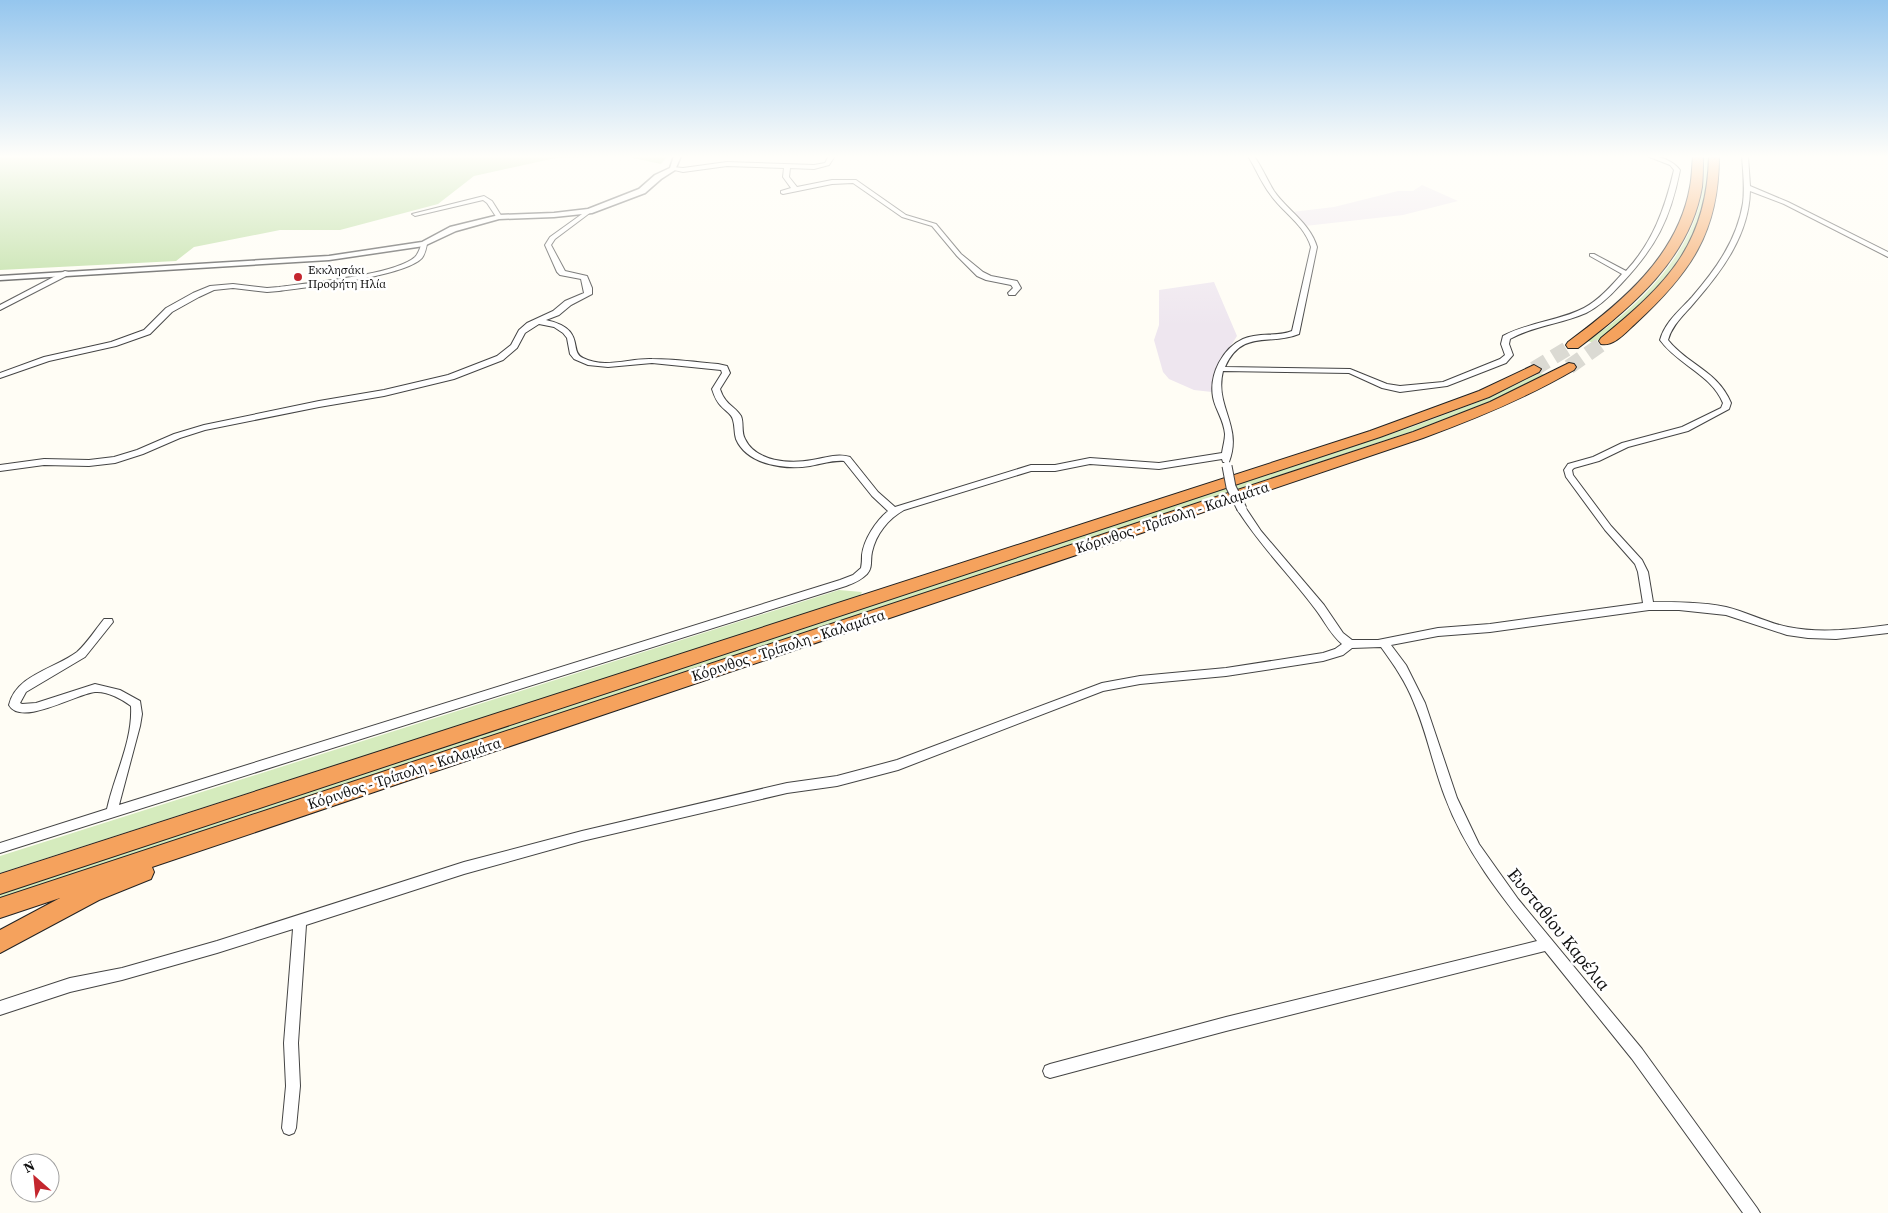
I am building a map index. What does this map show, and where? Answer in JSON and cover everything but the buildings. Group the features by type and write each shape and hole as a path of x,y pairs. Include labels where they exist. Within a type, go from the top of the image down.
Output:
{"highway":[{"path":"1572,345 1616,313 1652,277 1677,242 1690,213"},
{"path":"1606,342 1648,306 1678,272 1698,241 1709,213"},
{"name":"Κόρινθος - Τρίπολη - Καλαμάτα","path":"0,908 1418,435 1499,404 1533,388 1569,367"},
{"name":"Κόρινθος - Τρίπολη - Καλαμάτα","path":"0,884 1375,434 1467,400 1534,369"},
{"path":"0,942 92,893 291,811"}],"street":[{"path":"415,214 421,213"},
{"path":"496,213 499,218"},
{"path":"0,278 329,258 424,244 453,229 499,218 510,216 554,216 574,213"},
{"path":"0,468 44,462 88,463 115,460 177,436 204,428 319,404 384,393 451,377 485,364 509,352 522,332 537,321 556,313 568,303 588,294 584,278 567,274 560,270 548,245 552,238 586,213"},
{"path":"899,213 904,216 934,225 960,255 980,274 989,278 1014,283 1018,288 1012,293"},
{"path":"1290,213 1305,230 1313,242 1314,248 1296,332 1290,335 1260,336 1249,339 1233,349 1217,378 1216,390 1229,432 1226,455 1231,487 1242,509 1258,533 1315,601 1339,636 1350,644"},
{"path":"1221,369 1350,371 1385,386 1400,388 1444,384 1507,358 1506,338 1587,310 1600,301 1650,247 1663,224 1666,213"},
{"path":"1649,606 1646,596 1644,572 1639,562 1598,514 1569,475 1568,470 1571,466 1596,459 1625,446 1685,428 1725,409 1727,403 1721,389 1668,346 1664,340 1665,334 1712,277 1729,253 1740,229 1744,213"},
{"path":"1805,213 1888,255"},
{"path":"0,376 46,358 113,344 147,332 169,310 213,288 233,286 267,290 362,276 406,264 418,258 424,244"},
{"path":"1592,255 1627,274"},
{"path":"0,308 68,273"},
{"path":"537,321 554,324 565,330 573,342 572,352 574,357 581,360 606,366 652,361 724,368 726,374 716,389 718,398 721,404 737,417 740,438 755,455 770,461 790,464 809,464 837,458 847,459 874,494 894,511"},
{"path":"0,848 851,580 864,571 867,566 867,554 883,520 894,511 1031,468 1055,468 1090,461 1159,466 1226,455"},
{"path":"0,1008 61,988 130,972 300,921 432,878 582,836 786,788 837,780 898,766 1102,687 1121,682 1226,672 1323,657 1339,652 1350,644 1383,643 1438,632 1490,628 1649,606 1679,606 1726,611 1798,633 1836,635 1888,629"},
{"path":"108,622 81,654 22,689 16,696 14,706 21,709 36,707 95,688 104,688 130,698 136,704 137,720 118,781 112,812"},
{"name":"Ευσταθίου Καρέλια","path":"1383,643 1402,668 1420,703 1451,798 1475,848 1498,882 1637,1054 1752,1213"},
{"path":"289,1128 293,1086 290,1043 297,979 300,921"},
{"path":"1050,1071 1226,1024 1548,944"}],"shaded area":[{"path":"1293,213 1412,213 1403,215 1305,226"},
{"path":"1214,282 1237,336 1215,371 1212,392 1194,390 1169,379 1163,372 1154,340 1159,325 1159,290"}],"green space":[{"path":"0,213 406,213 340,230 280,230 194,247 176,261 0,270"},
{"path":"1697,213 1700,213 1690,240 1676,264 1659,286 1639,306 1594,343 1588,341 1633,306 1653,285 1671,263 1686,239"},
{"path":"1540,373 1545,375 1494,400 1413,431 0,899 0,893 1409,428 1489,398"},
{"path":"839,590 862,592 860,596 0,873 0,856"}],"tunnel":[{"path":"1569,367 1606,341"},
{"path":"1534,369 1573,345"}],"place":[{"name":"Εκκλησάκι Προφήτη Ηλία","path":"298,277"}]}
